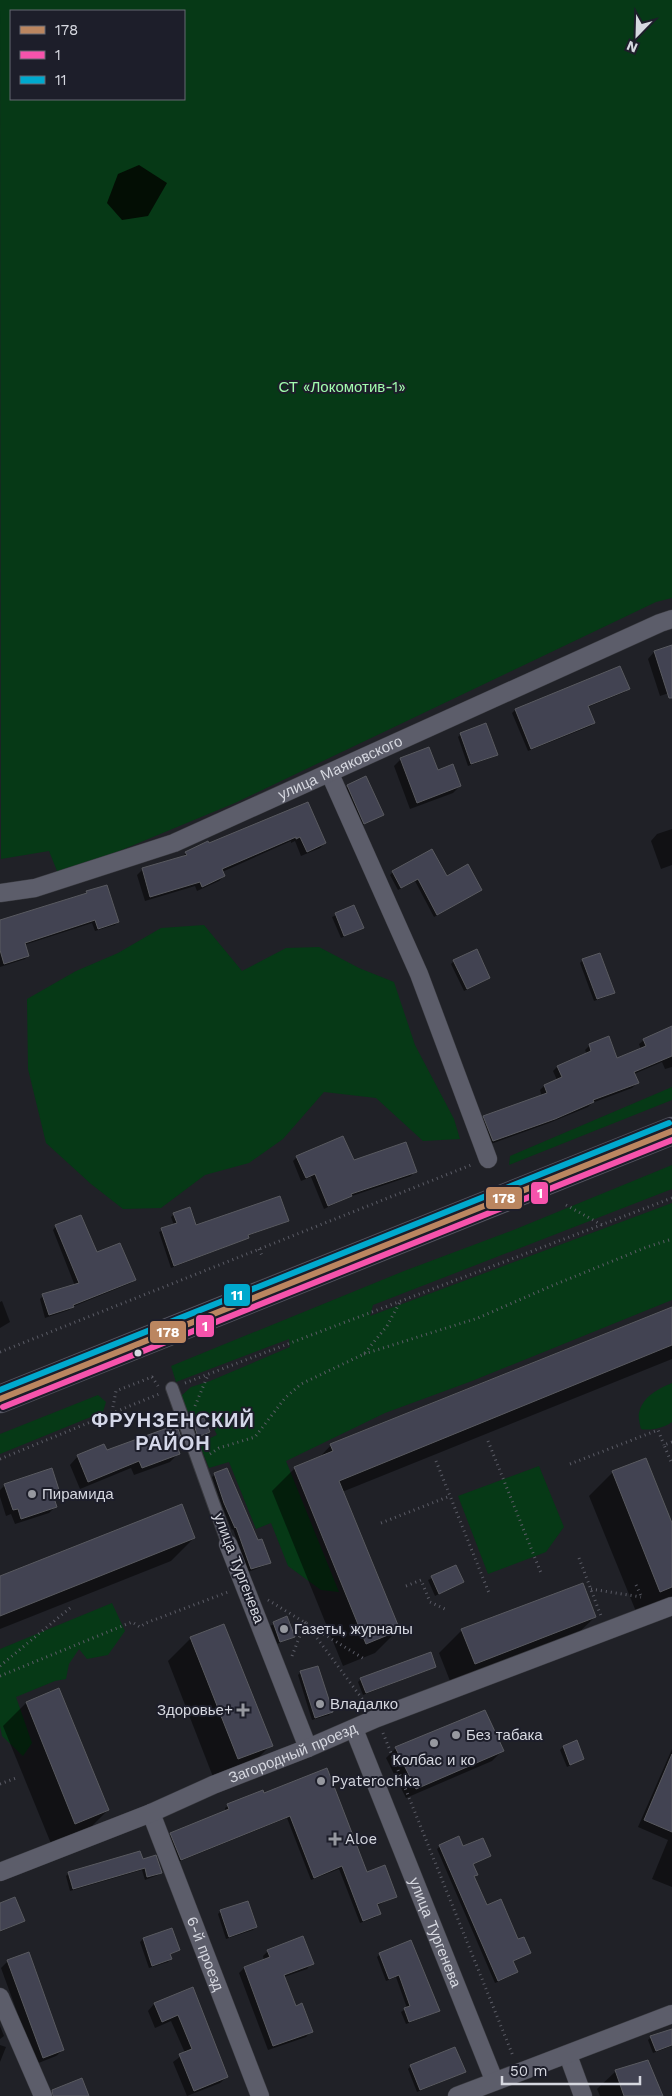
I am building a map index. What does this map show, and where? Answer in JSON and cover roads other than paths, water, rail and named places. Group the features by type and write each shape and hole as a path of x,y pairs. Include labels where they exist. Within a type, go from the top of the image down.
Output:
{"main road":[{"path":"0,1399 672,1131"}],"street":[{"name":"улица Маяковского","path":"0,893 35,888 174,844 660,622 672,619"},
{"path":"330,774 419,974 488,1159"},
{"name":"улица Тургенева","path":"172,1388 228,1544 308,1748"},
{"name":"Загородный проезд","path":"0,1872 151,1813 213,1785 308,1748 376,1718 672,1606"},
{"name":"улица Тургенева","path":"354,1729 494,2080"},
{"name":"6-й проезд","path":"151,1813 260,2096"},
{"path":"0,1997 43,2096"},
{"path":"457,2096 494,2080 568,2055 672,2014"},
{"path":"568,2055 582,2096"}],"place":[{"name":"Пирамида","path":"32,1494"},
{"name":"Газеты, журналы","path":"284,1629"},
{"name":"Владалко","path":"320,1704"},
{"name":"Здоровье+","path":"243,1710"},
{"name":"Без табака","path":"456,1735"},
{"name":"Колбас и ко","path":"434,1743"},
{"name":"Pyaterochka","path":"321,1781"},
{"name":"Aloe","path":"335,1839"}],"district":[{"name":"ФРУНЗЕНСКИЙ РАЙОН","path":"173,1432"}],"park label":[{"name":"СТ «Локомотив-1»","path":"342,387"}]}
